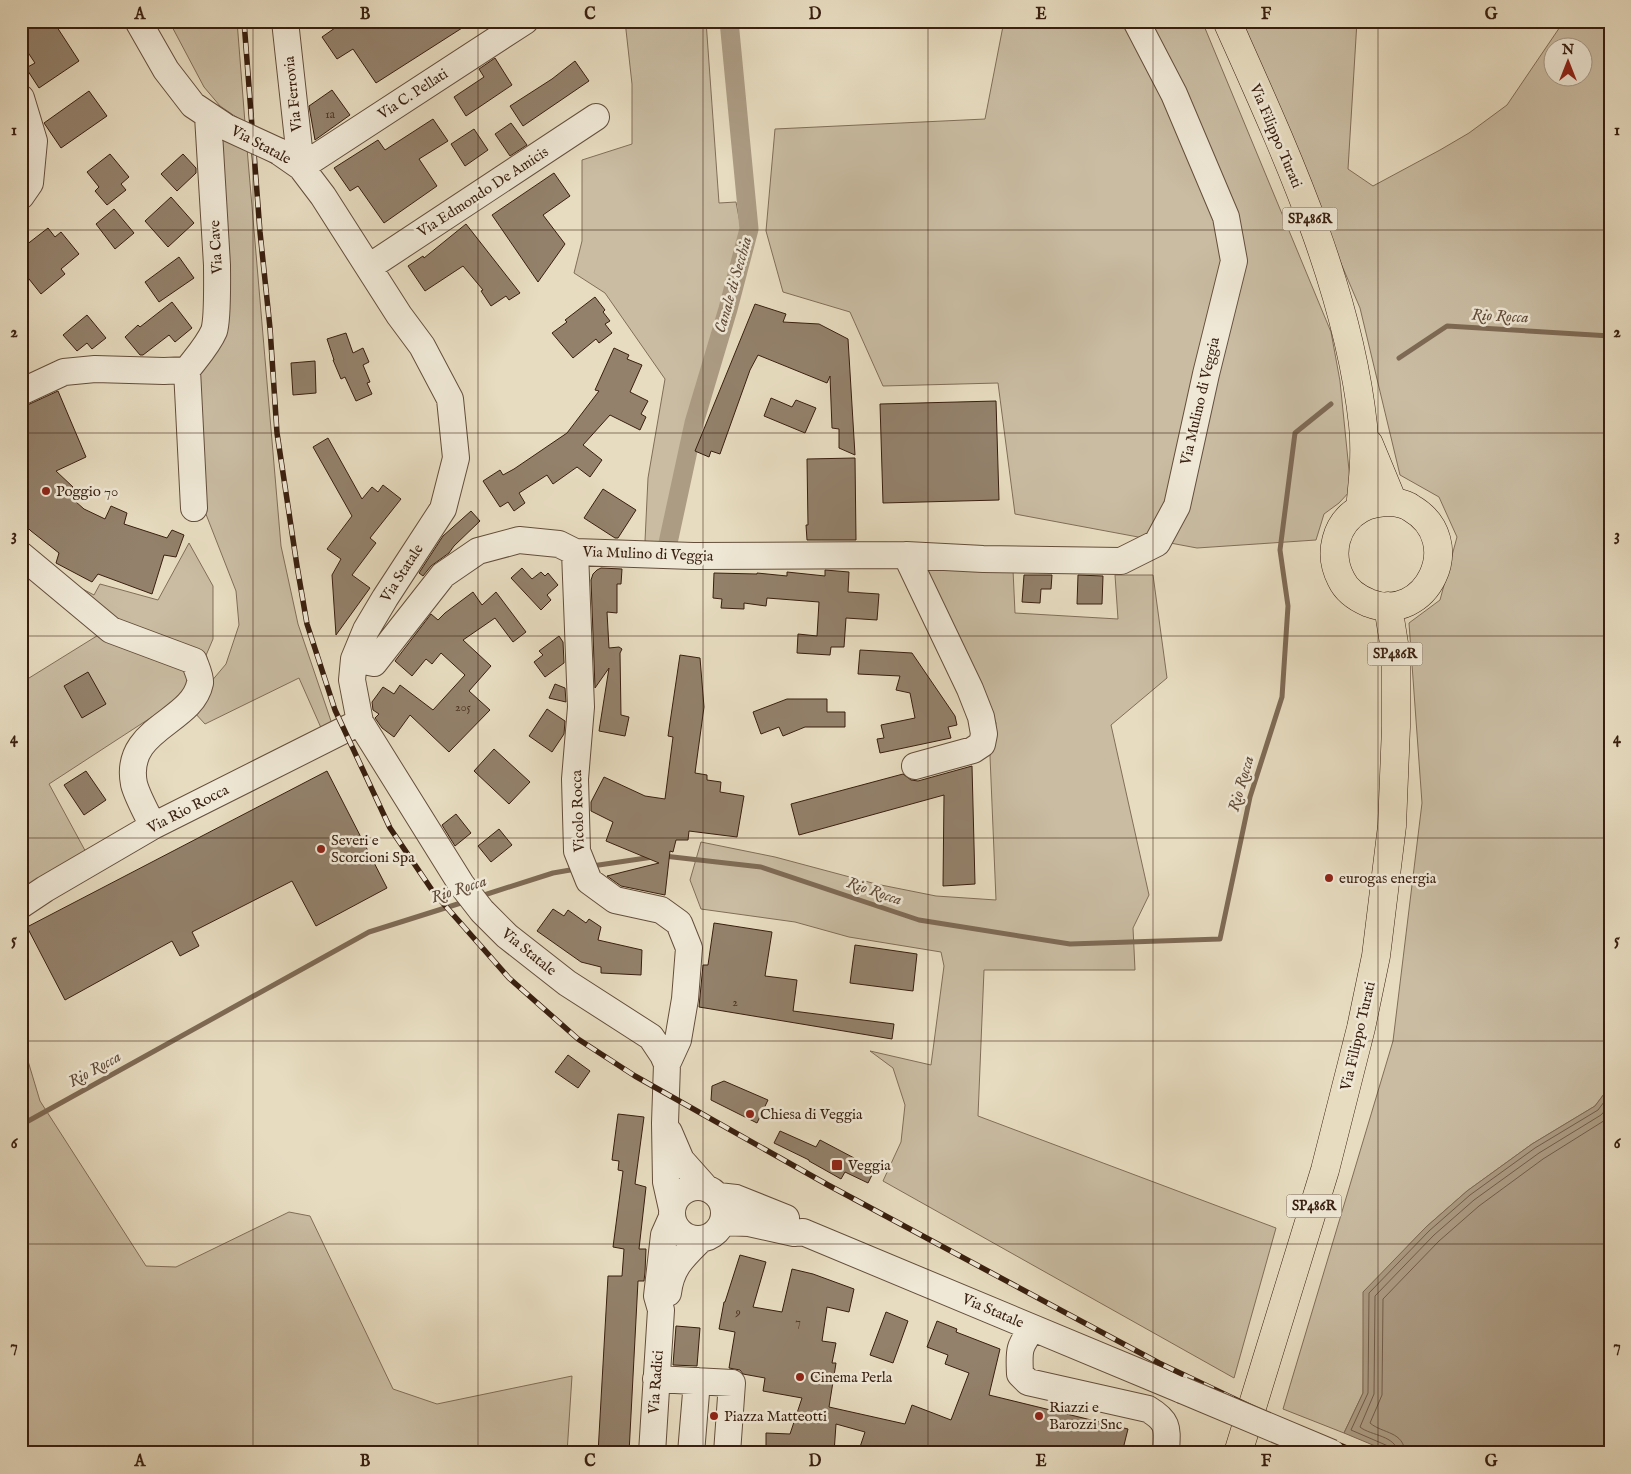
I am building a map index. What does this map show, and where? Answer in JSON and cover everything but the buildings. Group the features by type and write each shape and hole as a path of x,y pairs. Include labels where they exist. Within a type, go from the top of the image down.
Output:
{"main road":[{"name":"Via Filippo Turati","path":"1226,21 1304,201 1324,258 1351,350 1363,426 1364,472 1360,509"},
{"name":"Via Filippo Turati","path":"1363,426 1376,464 1393,502"},
{"path":"1376,502 1393,502 1410,507 1424,517 1434,531 1439,548 1438,565 1431,581 1420,594 1405,603 1388,606 1375,605 1362,600 1352,593 1342,581 1335,567 1334,551 1338,534 1346,520 1360,509 1376,502"},
{"name":"Via Filippo Turati","path":"1238,1453 1325,1170 1361,1028 1376,956 1393,816 1396,656 1388,606"}],"street":[{"name":"Via Statale","path":"138,21 166,70 193,105 218,122 278,151 301,168 323,196 399,315 422,346 450,399 456,458 443,509 380,606 366,630 354,659 352,680 360,722 461,884 482,911 507,936 567,983 651,1037 667,1064"},
{"name":"Via C. Pellati","path":"301,168 525,21"},
{"name":"Via Mulino di Veggia","path":"354,659 374,663 442,575 478,550 518,540 559,544 575,552 693,556 906,555 983,559 1121,561 1158,544 1177,506 1206,374 1234,261 1226,217 1174,94 1136,21"},
{"name":"Via Ferrovia","path":"292,25 301,168"},
{"path":"21,98 34,141 30,183 21,196"},
{"name":"Via Edmondo De Amicis","path":"369,267 596,117"},
{"name":"Via Cave","path":"188,370 214,330 217,265 218,122"},
{"path":"21,392 64,372 94,369 188,370 194,508"},
{"name":"Vicolo Rocca","path":"575,552 581,707 575,779 577,851 589,881 615,900 660,910 679,923 689,948 685,1000 678,1040 667,1064"},
{"path":"21,555 111,630 194,661 200,682 192,700 144,741 134,758 134,784 153,826"},
{"path":"906,555 970,689 981,716 984,734 982,744 973,750 915,766"},
{"name":"Via Rio Rocca","path":"21,905 153,826 360,722"},
{"path":"665,1123 681,1160 724,1208 722,1222 714,1234 701,1239 693,1239 686,1236 674,1225 666,1182 665,1123 667,1064"},
{"name":"Via Statale","path":"661,1310 657,1296 664,1235 674,1201 687,1189 696,1187 736,1198 798,1223 803,1232"},
{"name":"Via Statale","path":"722,1222 749,1223 794,1233 803,1232 1332,1453"},
{"path":"661,1310 667,1298 669,1281 678,1262 701,1239"},
{"name":"Via Radici","path":"652,1453 661,1310"},
{"path":"1034,1328 1024,1340 1019,1352 1020,1374 1028,1382 1148,1409 1161,1417 1167,1430 1166,1453"},
{"path":"656,1379 732,1383 727,1453"},
{"path":"691,1453 697,1381"}],"shaded area":[{"path":"169,21 237,21 245,123 220,106 204,87"},
{"path":"625,21 706,21 719,203 736,202 742,233 660,545 645,541 648,478 665,379 605,293 574,273 582,241 582,160 632,144 632,84"},
{"path":"1004,21 1202,21 1331,332 1340,381 1351,490 1339,503 1324,514 1316,540 1197,548 1015,514 998,383 883,386 850,312 783,292 766,231 775,129 985,119"},
{"path":"1238,21 1357,21 1348,169 1373,186 1469,133 1507,105 1544,50 1544,88 1594,88 1594,38 1552,38 1564,21 1610,21 1610,1086 1595,1106 1532,1144 1467,1191 1426,1227 1364,1292 1363,1393 1344,1433 1283,1409 1393,1041 1422,803 1409,623 1440,600 1457,537 1439,497 1400,475 1360,308"},
{"path":"217,131 247,148 281,546 298,624 332,724 322,730 299,678 205,724 194,712 210,683 226,664 239,625 236,591 202,504 197,372 222,337"},
{"path":"189,543 213,586 213,639 204,660 181,698 49,784 88,856 21,896 21,683 100,634 75,585 94,595 100,584 158,600"},
{"path":"920,565 1013,570 1015,613 1118,619 1115,575 1153,575 1167,678 1111,725 1149,895 1133,928 1135,970 984,970 978,1116 1276,1228 1234,1378 883,1181 901,1142 905,1105 893,1068 870,1051 931,1065 944,966 941,952 849,937 795,922 701,909 690,880 701,842 775,857 876,884 936,896 996,900 990,756 996,723"},
{"path":"25,1051 40,1101 146,1266 176,1267 289,1212 310,1216 393,1389 437,1404 572,1376 567,1453 21,1453 21,1053"}],"water":[{"path":"1610,1086 1610,1453 1392,1453 1344,1433 1363,1393 1363,1292 1426,1227 1467,1191 1532,1144 1595,1106"}],"waterway":[{"name":"Canale di Secchia","path":"668,543 694,423 728,309 749,229 729,21"},
{"name":"Rio Rocca","path":"1399,358 1447,326 1610,336"},
{"name":"Rio Rocca","path":"664,856 761,867 919,920 1070,944 1220,939 1250,797 1282,697 1288,606 1280,550 1295,433 1331,404"},
{"name":"Rio Rocca","path":"592,866 653,857"},
{"name":"Rio Rocca","path":"481,896 553,873 576,869"},
{"name":"Rio Rocca","path":"21,1125 369,932 464,902"}],"railway":[{"path":"244,21 277,433 307,624 335,710 390,828 434,893 509,978 578,1039 635,1076 828,1185 1159,1363 1279,1420 1359,1453"}],"place":[{"name":"Poggio 70","path":"46,491"},
{"name":"Severi e Scorcioni Spa","path":"321,849"},
{"name":"eurogas energia","path":"1329,878"},
{"name":"Chiesa di Veggia","path":"750,1114"},
{"name":"Veggia","path":"837,1165"},
{"name":"Cinema Perla","path":"800,1377"},
{"name":"Piazza Matteotti","path":"714,1416"},
{"name":"Riazzi e Barozzi Snc","path":"1039,1416"}]}
